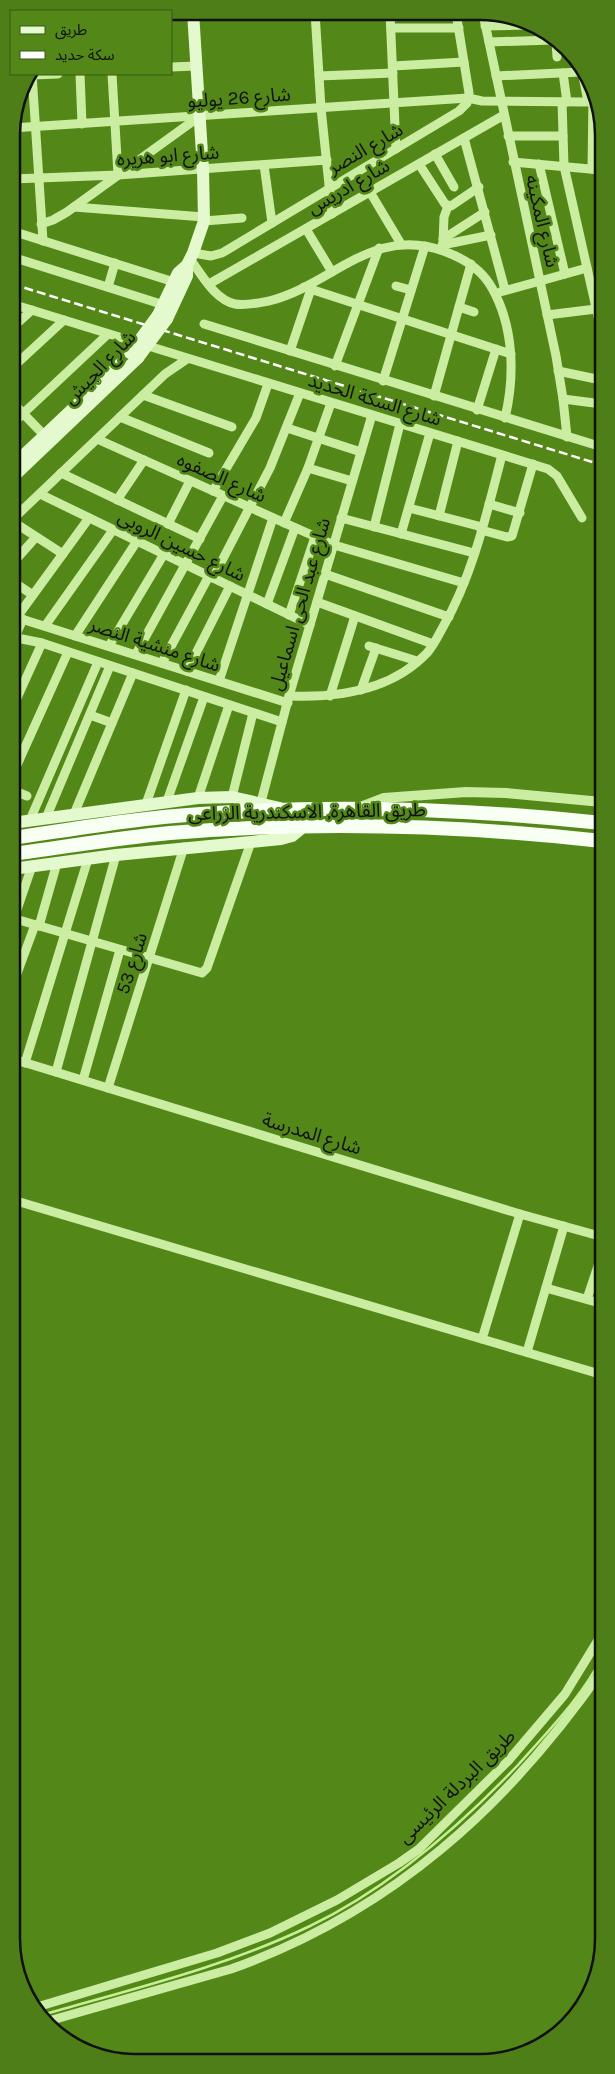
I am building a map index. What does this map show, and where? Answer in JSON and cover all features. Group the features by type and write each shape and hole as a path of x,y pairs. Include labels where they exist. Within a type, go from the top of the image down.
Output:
{"highway":[{"name":"طريق القاهرة, الاسكندرية الزراعى","path":"20,837 191,815 290,811 474,812 595,822"},
{"name":"طريق القاهرة, الاسكندرية الزراعى","path":"20,853 169,833 302,827 445,828 526,833 595,840"}],"main road":[{"name":"شارع الجيش","path":"20,470 134,351 163,313 187,276 190,259 204,219 203,169 193,20"},
{"name":"شارع الجيش","path":"163,313 180,270 190,259"},
{"name":"شارع الجيش","path":"20,458 134,351"},
{"path":"20,822 198,798 232,797 261,802 290,811"},
{"path":"20,868 184,847 286,838 296,833 302,827"}],"street":[{"path":"316,20 321,108 332,214"},
{"path":"390,20 396,149"},
{"path":"457,20 468,98"},
{"name":"شارع المكينه","path":"485,20 513,162 547,314 563,399 567,437"},
{"path":"486,26 514,25"},
{"path":"391,28 459,28"},
{"path":"489,42 546,41"},
{"path":"556,50 557,57"},
{"path":"319,76 464,62"},
{"path":"172,67 196,66"},
{"path":"496,76 576,72"},
{"path":"563,73 564,166 595,304"},
{"path":"80,75 82,124"},
{"path":"112,75 118,174"},
{"path":"32,83 43,241"},
{"name":"شارع 26 يوليو","path":"20,127 468,98 501,101 564,102 589,99"},
{"name":"شارع النصر","path":"190,259 218,254 455,115 463,108 468,98"},
{"path":"593,113 595,141"},
{"name":"شارع ادريس","path":"209,284 504,115"},
{"path":"41,224 53,220 74,207 200,116"},
{"path":"508,136 563,136"},
{"path":"464,138 479,187 505,290"},
{"path":"435,154 454,187"},
{"name":"شارع ابو هريره","path":"20,179 327,160"},
{"path":"513,162 595,169"},
{"path":"418,164 448,206"},
{"path":"539,164 565,274"},
{"path":"264,165 272,222"},
{"path":"448,206 452,206 479,187"},
{"path":"370,192 401,244"},
{"path":"442,245 444,217 448,206"},
{"path":"74,207 204,219 242,218"},
{"path":"442,245 485,212"},
{"path":"306,229 332,272"},
{"path":"20,234 174,282"},
{"path":"190,259 209,284 226,301 236,304 260,303 308,288 332,272 380,248 401,244 442,245 491,235"},
{"path":"442,245 481,272 495,293 505,323 511,354 512,383 505,418"},
{"path":"383,381 425,246"},
{"path":"335,366 380,248"},
{"path":"20,260 108,287 163,313"},
{"path":"108,287 115,263"},
{"path":"434,396 471,264"},
{"path":"495,293 587,268"},
{"path":"396,286 411,290"},
{"path":"308,288 511,354"},
{"path":"290,351 308,288"},
{"name":"شارع السكة الحديد","path":"20,306 108,334 134,351 187,359 533,464 555,474 582,518"},
{"path":"460,307 474,312"},
{"path":"547,314 595,309"},
{"path":"20,321 32,310"},
{"path":"20,361 64,320"},
{"name":"شارع السكة الحديد","path":"204,324 383,381 595,445"},
{"path":"20,417 108,334"},
{"path":"478,410 496,349"},
{"path":"20,513 172,368 187,359"},
{"path":"558,371 595,379"},
{"path":"213,491 256,418 268,384"},
{"path":"162,663 270,468 300,393"},
{"path":"143,395 232,427"},
{"path":"563,399 595,403"},
{"path":"284,523 308,468 331,403"},
{"path":"20,411 44,436"},
{"name":"شارع عبد الحى اسماعيل","path":"261,802 282,722 372,415"},
{"path":"120,417 209,453"},
{"path":"374,527 400,424"},
{"path":"287,428 361,452"},
{"path":"401,534 430,433"},
{"name":"شارع الصفوه","path":"97,439 334,545 464,583"},
{"path":"439,516 458,441"},
{"name":"شارع منشية النصر","path":"20,618 186,671 289,700 330,696 361,690 392,677 417,661 433,644 449,617 464,583 482,529 502,454"},
{"path":"116,500 144,460"},
{"path":"409,508 507,537 512,536 533,464"},
{"path":"308,468 352,481"},
{"path":"61,473 200,539"},
{"path":"168,524 190,481"},
{"name":"شارع حسين الروبى","path":"40,494 310,625"},
{"path":"136,654 223,496"},
{"path":"489,504 520,512"},
{"path":"20,613 89,518"},
{"path":"219,681 246,594 273,518"},
{"path":"341,518 474,553"},
{"path":"20,526 63,554"},
{"path":"267,604 294,528"},
{"path":"45,626 114,530"},
{"path":"20,555 36,537"},
{"path":"289,614 315,537"},
{"path":"75,636 137,541"},
{"path":"108,646 164,554"},
{"path":"325,574 449,617"},
{"path":"20,586 33,595"},
{"path":"186,671 230,586"},
{"path":"317,602 433,644"},
{"path":"330,696 355,616"},
{"name":"شارع منشية النصر","path":"20,638 42,643 282,722"},
{"path":"20,691 42,643"},
{"path":"361,690 372,647 417,661"},
{"path":"20,758 68,652"},
{"path":"30,820 98,662"},
{"path":"46,818 110,666"},
{"path":"74,814 133,673"},
{"path":"146,804 186,690"},
{"path":"167,801 204,696"},
{"path":"198,798 229,705"},
{"path":"232,797 253,713"},
{"path":"90,715 112,723"},
{"path":"356,810 364,804 384,798 466,792 506,793 595,801"},
{"path":"20,793 27,796"},
{"path":"20,921 199,974 207,968 251,842"},
{"name":"شارع 53","path":"108,1088 184,847"},
{"path":"56,1072 116,855"},
{"path":"26,1063 88,859"},
{"path":"20,967 37,925 56,863"},
{"path":"20,900 32,866"},
{"path":"83,1080 120,950"},
{"name":"شارع المدرسة","path":"20,1061 520,1214 595,1235"},
{"path":"20,1202 595,1371"},
{"path":"482,1339 520,1214"},
{"path":"527,1352 564,1226"},
{"path":"587,1300 595,1276"},
{"path":"546,1288 595,1302"},
{"name":"طريق البردلة الرئيسى","path":"42,2006 217,1953 270,1933 337,1900 399,1863 419,1849 487,1784 514,1755 566,1694 595,1645"},
{"name":"طريق البردلة الرئيسى","path":"54,2020 245,1964 309,1936 373,1900 447,1846 512,1783 567,1719 595,1680"}],"waterway":[{"path":"48,2013 178,1976 245,1954 310,1926 367,1894 395,1875 447,1834 495,1788 564,1713 595,1670"}],"railway":[{"path":"20,286 595,463"}]}
